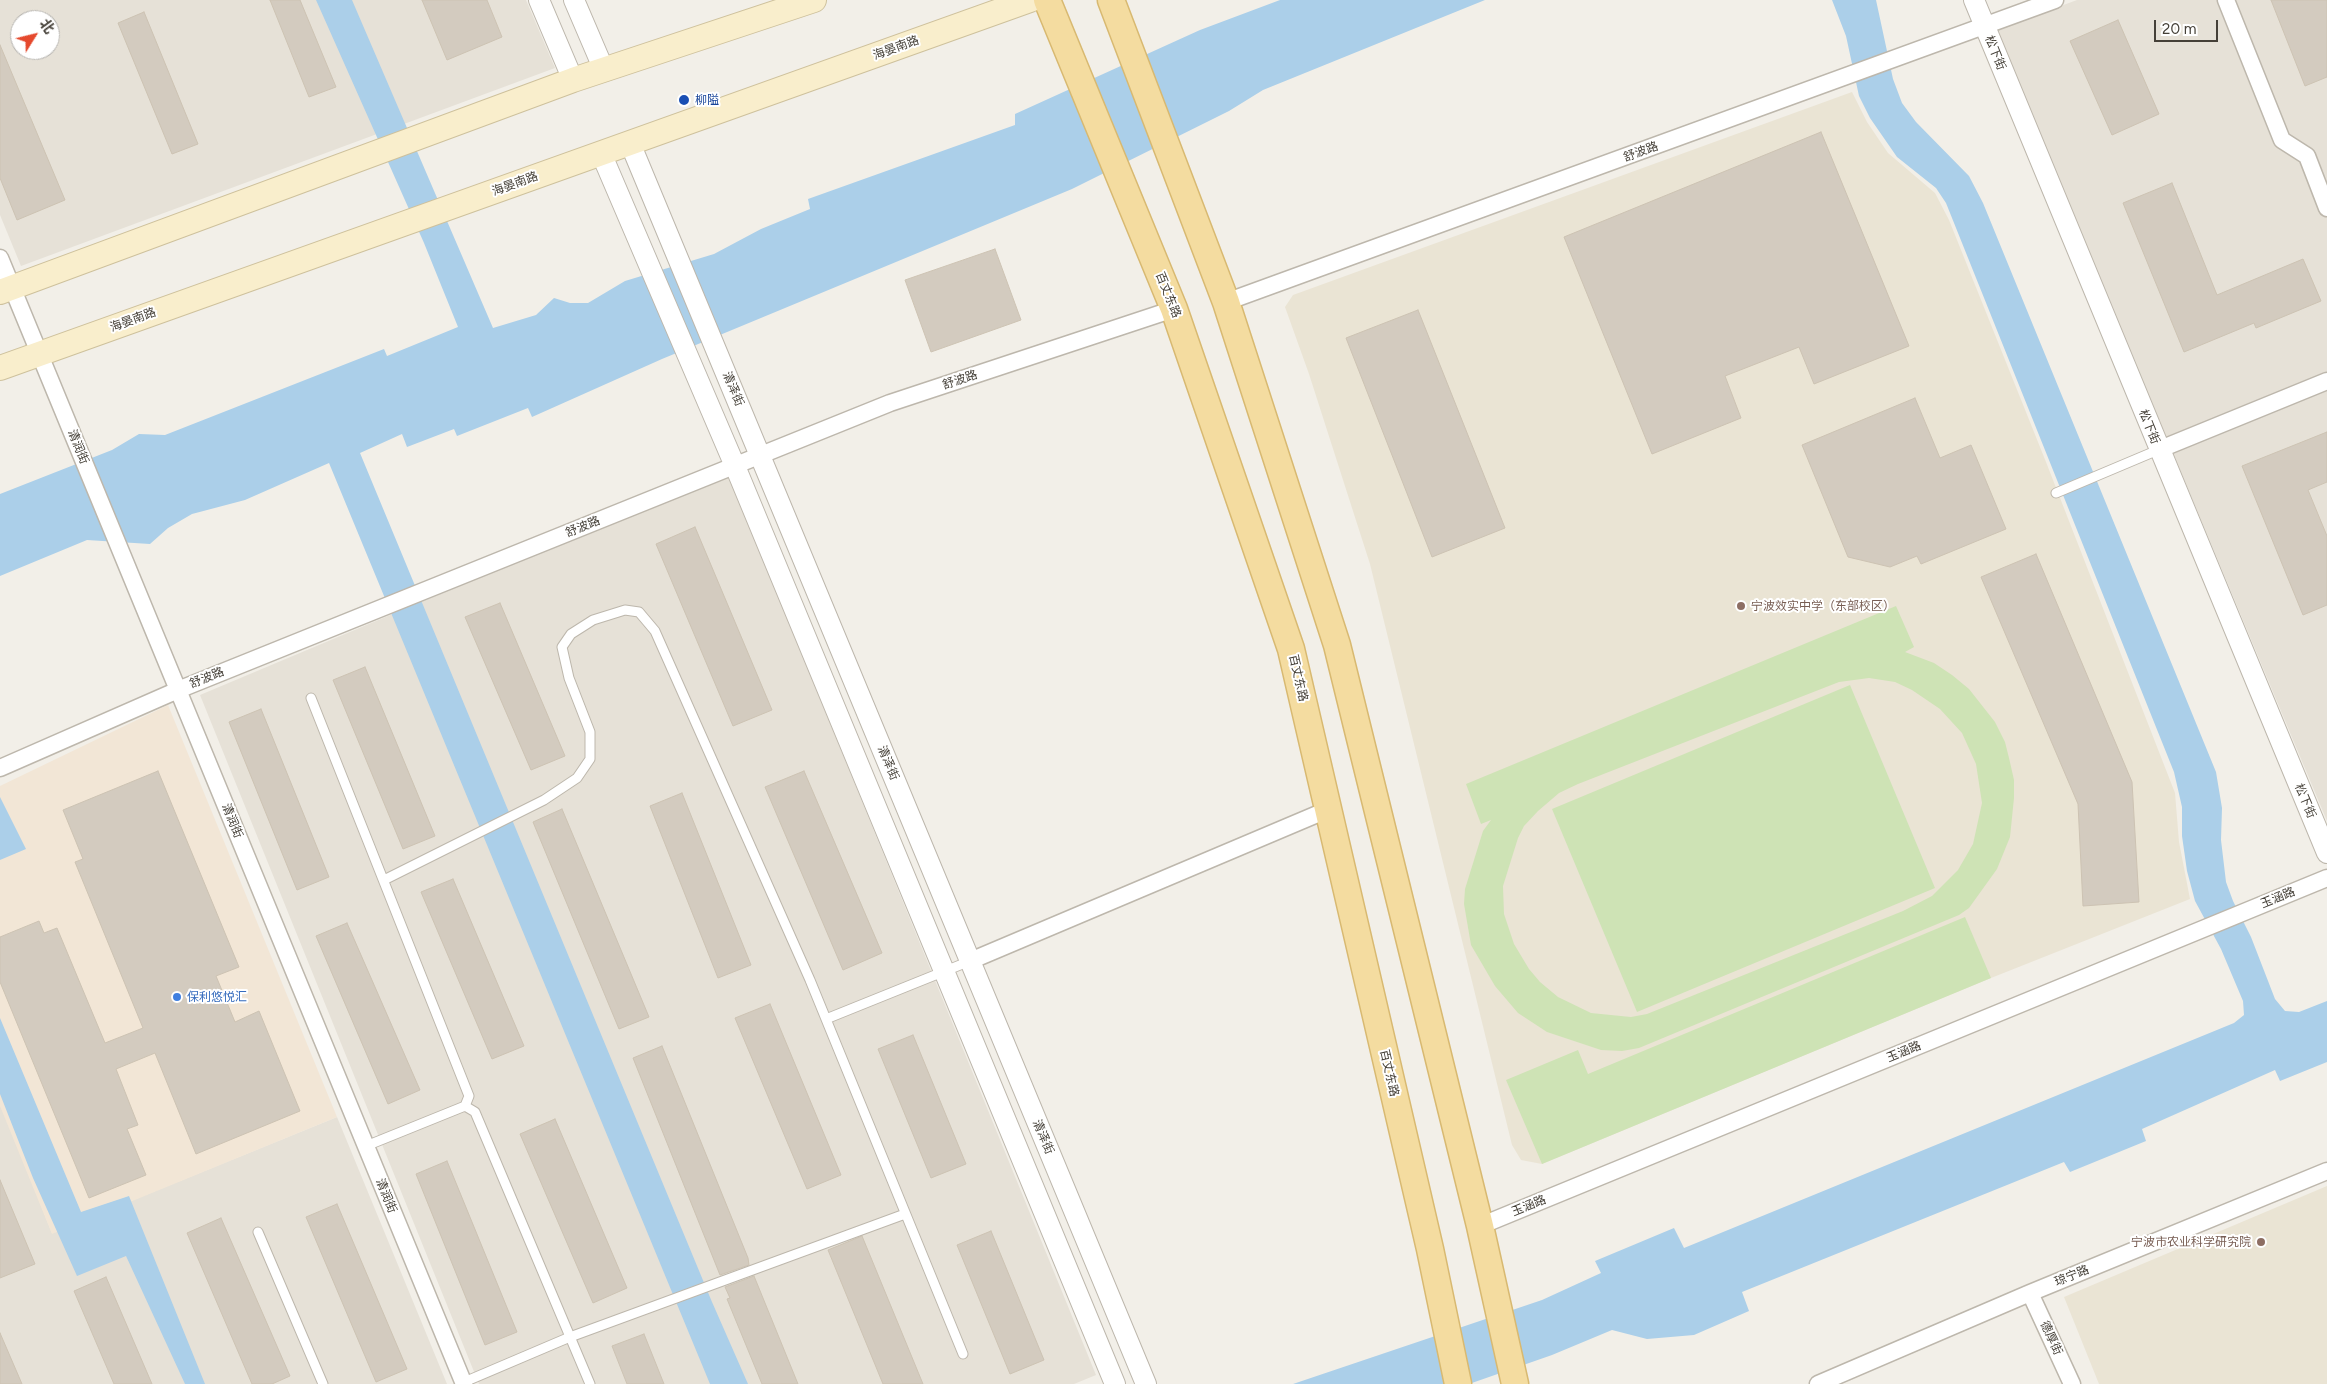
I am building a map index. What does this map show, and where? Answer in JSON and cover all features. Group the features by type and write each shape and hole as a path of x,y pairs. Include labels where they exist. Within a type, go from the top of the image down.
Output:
{"main road":[{"path":"6,289 573,80 814,0"},
{"name":"海晏南路","path":"0,368 1030,0"},
{"name":"百丈东路","path":"1046,0 1174,309 1291,648 1327,810 1428,1239 1458,1384"},
{"path":"1111,0 1226,302 1336,646 1480,1226 1515,1384"}],"street":[{"path":"539,0 573,80"},
{"path":"574,0 604,70"},
{"name":"松下街","path":"1974,0 2158,450 2327,853"},
{"name":"舒波路","path":"1226,302 2055,0"},
{"path":"2226,0 2282,140 2307,156 2327,208"},
{"name":"清泽街","path":"630,143 1146,1384"},
{"path":"601,153 735,466 1114,1384"},
{"name":"清润街","path":"0,258 6,289 39,354 366,1146 462,1384"},
{"name":"舒波路","path":"0,768 178,690 890,403 1174,309"},
{"path":"2158,450 2327,381"},
{"path":"970,961 1327,810"},
{"name":"玉涵路","path":"1480,1226 2327,878"},
{"name":"琼宁路","path":"1818,1384 2030,1293 2327,1171"},
{"name":"德厚街","path":"2030,1293 2072,1384"}],"lane":[{"path":"2056,492 2158,450"},
{"path":"384,880 544,800 577,778 590,759 590,732 569,678 562,647 571,634 593,620 625,610 639,612 655,631 826,1019 963,1354"},
{"path":"311,698 469,1096 465,1106 366,1146"},
{"path":"826,1019 970,961"},
{"path":"465,1106 475,1112 590,1384"},
{"path":"462,1384 570,1337 905,1214"},
{"path":"258,1232 323,1384"}],"shaded area":[{"path":"0,0 526,0 555,68 21,266 0,215"},
{"path":"2077,0 2327,0 2327,821 1996,30"},
{"name":"宁波效实中学（东部校区）","path":"1852,92 1867,122 1888,153 1935,193 1949,220 2175,793 2179,842 2190,899 1991,978 1542,1164 1521,1160 1512,1145 1370,564 1309,374 1285,307 1293,295"},
{"path":"728,473 1096,1375 1074,1384 479,1384 200,695"},
{"path":"168,705 337,1117 52,1234 0,1106 0,786"},
{"path":"0,1102 52,1233 337,1117 447,1384 0,1384"},
{"name":"宁波市农业科学研究院","path":"2327,1186 2327,1384 2099,1384 2064,1297"}],"green space":[{"path":"1896,606 1914,647 1905,652 1934,663 1952,675 1969,689 1995,722 2005,742 2009,758 2014,780 2014,798 2010,837 1997,869 1969,908 1959,915 1639,1048 1622,1051 1601,1050 1547,1032 1518,1013 1495,986 1471,945 1464,904 1465,889 1483,831 1491,820 1481,824 1466,784","holes":["1869,678 1895,682 1912,690 1940,709 1962,733 1976,764 1982,803 1973,844 1958,870 1932,896 1903,911 1647,1014 1631,1017 1591,1013 1558,997 1540,982 1529,969 1514,944 1504,914 1503,886 1518,838 1524,826 1559,793 1839,682"]},
{"path":"1850,685 1935,888 1637,1012 1552,809"},
{"path":"1965,917 1991,978 1542,1164 1506,1080 1578,1050 1588,1074"}],"water":[{"path":"316,0 352,0 493,328 536,315 554,298 570,303 588,303 625,281 714,254 761,229 810,209 808,199 1015,125 1015,114 1200,30 1280,0 1485,0 1263,90 1229,111 1072,189 662,359 532,417 528,408 457,436 454,429 407,447 402,434 360,453 712,1302 748,1384 710,1384 329,463 245,500 192,514 168,528 150,544 87,540 0,576 0,494 112,450 139,434 165,435 384,349 387,356 458,327 424,243"},
{"path":"1832,0 1876,0 1893,79 1902,103 1916,122 1969,176 1983,203 2216,772 2222,808 2221,840 2226,882 2233,901 2251,937 2275,999 2285,1011 2299,1012 2327,1001 2327,1062 2280,1081 2275,1070 2142,1129 2146,1141 2070,1172 2064,1162 1742,1292 1749,1311 1694,1335 1647,1339 1612,1330 1552,1355 1469,1384 1293,1384 1542,1300 1601,1273 1595,1261 1674,1228 1684,1248 2234,1023 2244,1015 2243,1001 2221,949 2195,901 2187,871 2182,836 2182,807 2174,772 1946,203 1936,188 1897,157 1870,118 1859,96 1846,36"},
{"path":"0,797 26,849 0,860"},
{"path":"0,1018 81,1212 129,1196 205,1384 185,1384 126,1256 77,1276 33,1178 0,1094"}],"building":[{"path":"270,0 300,0 336,87 309,97"},
{"path":"422,0 487,0 502,37 447,60"},
{"path":"2271,0 2327,0 2327,77 2305,86"},
{"path":"144,12 198,144 172,154 118,23"},
{"path":"2118,20 2159,114 2112,135 2070,41"},
{"path":"0,45 65,200 17,220 0,178"},
{"path":"1821,132 1909,346 1814,384 1799,347 1725,376 1741,418 1652,454 1564,237"},
{"path":"2172,183 2217,295 2303,259 2321,301 2256,328 2254,323 2184,352 2123,203"},
{"path":"995,249 1021,320 931,352 905,280"},
{"path":"1418,310 1505,528 1432,557 1346,338"},
{"path":"1915,398 1940,458 1971,445 2006,529 1921,564 1917,556 1890,567 1848,557 1802,445"},
{"path":"2327,432 2327,482 2308,490 2327,536 2327,605 2303,615 2242,466"},
{"path":"695,527 772,710 733,726 656,544"},
{"path":"2036,554 2132,782 2139,902 2083,906 2078,804 1981,577"},
{"path":"500,603 565,756 531,770 465,617"},
{"path":"365,667 435,836 403,849 333,680"},
{"path":"261,709 329,877 297,890 229,722"},
{"name":"保利悠悦汇","path":"158,771 239,967 216,976 235,1022 259,1011 300,1111 196,1154 155,1053 116,1069 138,1125 127,1129 146,1175 89,1198 0,982 0,937 39,921 44,933 57,928 105,1043 143,1028 75,862 83,859 63,810"},
{"path":"804,771 882,953 843,970 765,787"},
{"path":"682,793 751,965 718,978 650,806"},
{"path":"562,809 649,1017 619,1029 533,822"},
{"path":"453,879 524,1046 492,1059 421,892"},
{"path":"347,923 420,1090 388,1104 316,936"},
{"path":"770,1004 841,1175 807,1189 735,1018"},
{"path":"913,1035 966,1164 931,1178 878,1049"},
{"path":"662,1046 748,1258 749,1265 720,1275 633,1058"},
{"path":"555,1119 627,1288 593,1303 520,1134"},
{"path":"447,1161 517,1332 485,1345 416,1174"},
{"path":"0,1180 35,1264 0,1278"},
{"path":"337,1204 407,1369 376,1382 306,1217"},
{"path":"221,1218 290,1376 272,1384 252,1384 187,1233"},
{"path":"991,1231 1044,1360 1010,1374 957,1245"},
{"path":"862,1236 923,1384 883,1384 828,1250"},
{"path":"754,1276 798,1384 762,1384 727,1299 730,1298 725,1287"},
{"path":"106,1277 152,1384 114,1384 74,1291"},
{"path":"0,1333 22,1384 0,1384"},
{"path":"644,1334 664,1384 627,1384 612,1346"}],"place":[{"name":"柳隘","path":"684,100"},
{"name":"宁波效实中学（东部校区）","path":"1741,606"},
{"name":"保利悠悦汇","path":"177,997"},
{"name":"宁波市农业科学研究院","path":"2261,1242"}]}
